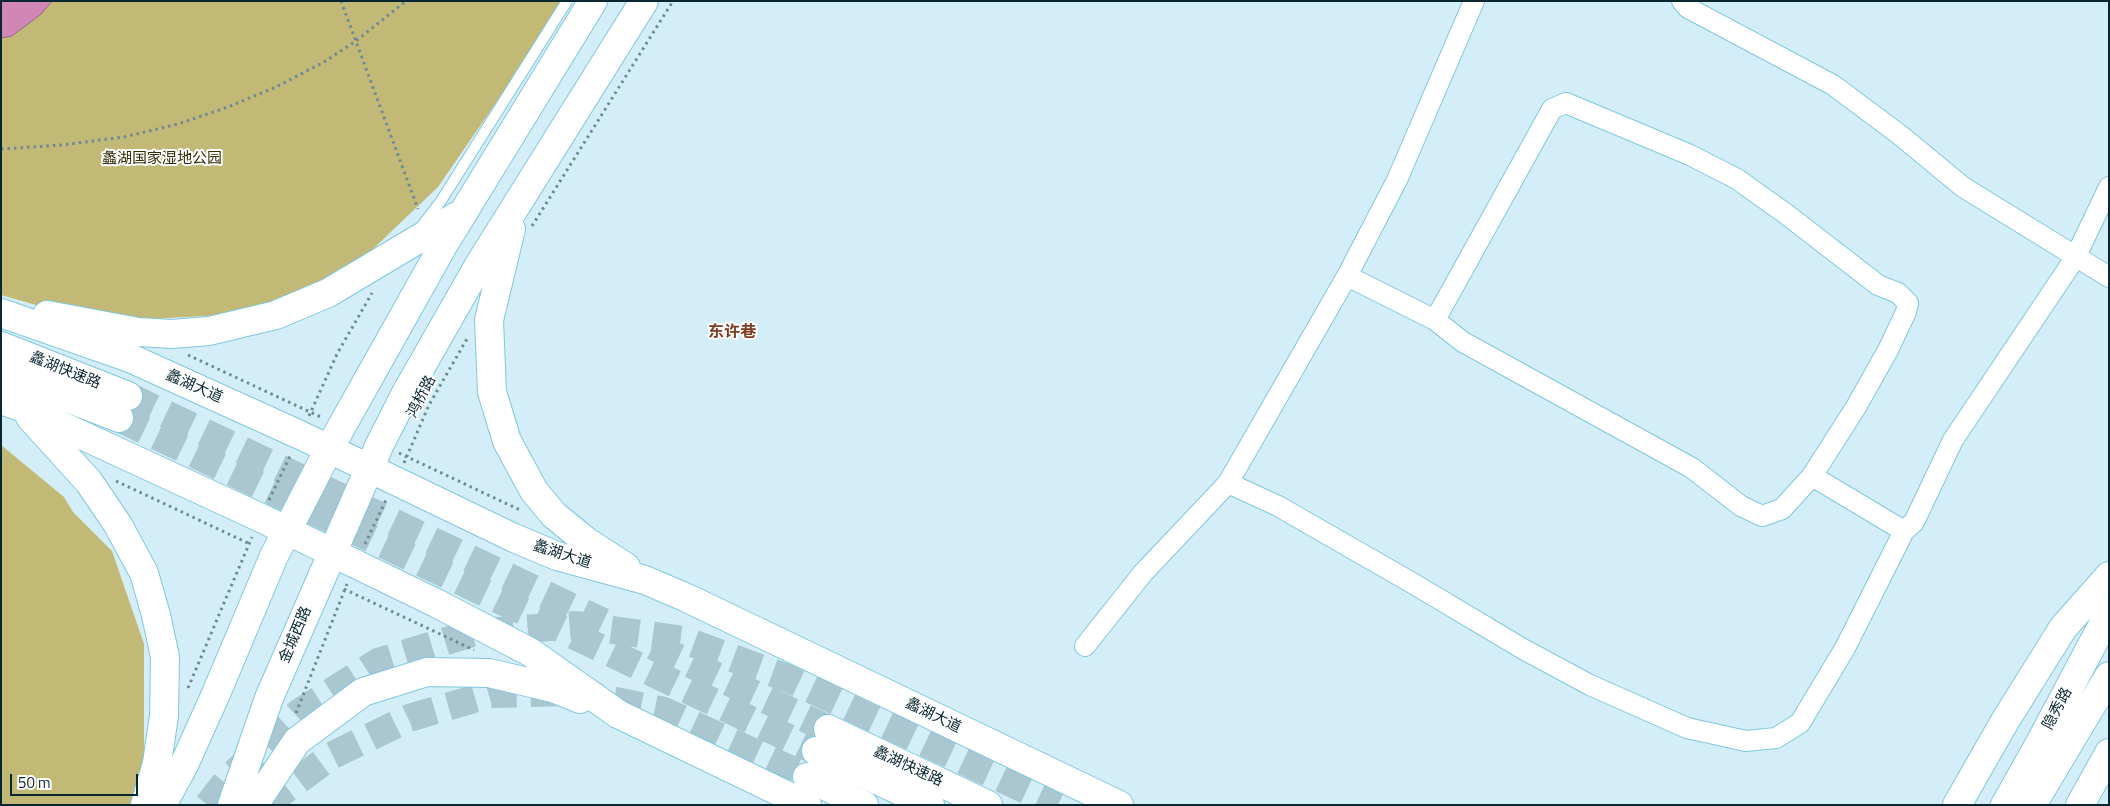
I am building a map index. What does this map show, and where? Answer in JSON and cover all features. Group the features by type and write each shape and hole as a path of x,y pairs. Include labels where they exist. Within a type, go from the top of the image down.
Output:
{"main road":[{"path":"162,805 183,766 215,696 274,556 329,449 375,364 463,213 593,1"},
{"name":"金城西路","path":"232,805 269,698 331,552 406,393 479,265 644,1"},
{"path":"517,205 490,320 492,392 507,440 534,491 554,515 586,540 645,580"},
{"path":"1,303 66,320 138,332 172,334 209,331 276,315 328,293 463,213"},
{"name":"蠡湖大道","path":"1,313 130,358 300,435 514,538 557,556 645,580 696,602 1119,805"},
{"name":"蠡湖快速路","path":"1,346 124,407 1,372"},
{"path":"11,403 261,518 436,602 530,652 618,714"},
{"path":"11,403 89,482 118,525 144,573 156,614 165,657 164,716 157,763 145,805"},
{"path":"1957,805 2005,720 2063,628 2109,576"},
{"name":"隐秀路","path":"2005,805 2109,613"},
{"path":"254,805 297,741 363,692 427,672 489,673 553,688 618,714 807,805"},
{"name":"隐秀路","path":"2032,805 2109,676"},
{"name":"蠡湖快速路","path":"930,805 822,740 988,805"},
{"path":"2080,805 2109,753"},
{"path":"807,777 864,805"}],"street":[{"path":"1085,646 1143,573 1228,483 1347,276 1397,180 1474,1"},
{"path":"1665,1 1685,5 1833,85 1900,135 1963,187 2075,258 2109,277"},
{"path":"1347,276 1435,320 1463,342 1692,468 1741,506 1762,516 1782,509 1812,476 1888,350 1906,312 1908,303 1898,293 1878,285 1786,214 1736,179 1690,155 1575,106 1566,104 1552,109 1435,320"},
{"path":"1228,483 1278,506 1523,649 1590,685 1687,728 1746,741 1776,738 1800,723 1845,648 1904,531 1914,522 1953,440 2075,258 2109,187"},
{"path":"1812,476 1904,531"}],"lane":[{"path":"403,250 441,201 567,1"}],"path":[{"path":"341,1 424,223"},
{"path":"1,149 124,138 178,124 228,107 276,87 324,62 356,41 406,1"},
{"path":"531,228 673,1"},
{"path":"185,694 261,518 337,354 374,289"},
{"name":"鸿桥路","path":"376,522 429,405 472,330"},
{"name":"金城西路","path":"294,718 344,589 376,522"}],"green space":[{"name":"蠡湖国家湿地公园","path":"1,1 566,1 438,187 354,267 241,314 95,322 1,295"},
{"path":"1,445 64,497 73,512 112,551 144,644 144,772 130,805 1,805"}],"shaded area":[{"path":"1,1 52,1 41,14 12,36 1,38"}],"tunnel":[{"path":"128,396 603,622"},
{"path":"119,418 816,751"},
{"path":"208,805 229,778 300,712 378,662 472,633 577,625 684,640 787,678 1058,805"},
{"path":"653,646 828,729"},
{"path":"265,805 331,756 409,718 491,694 574,692 664,711 807,777"}],"district":[{"name":"东许巷","path":"732,333"}]}
